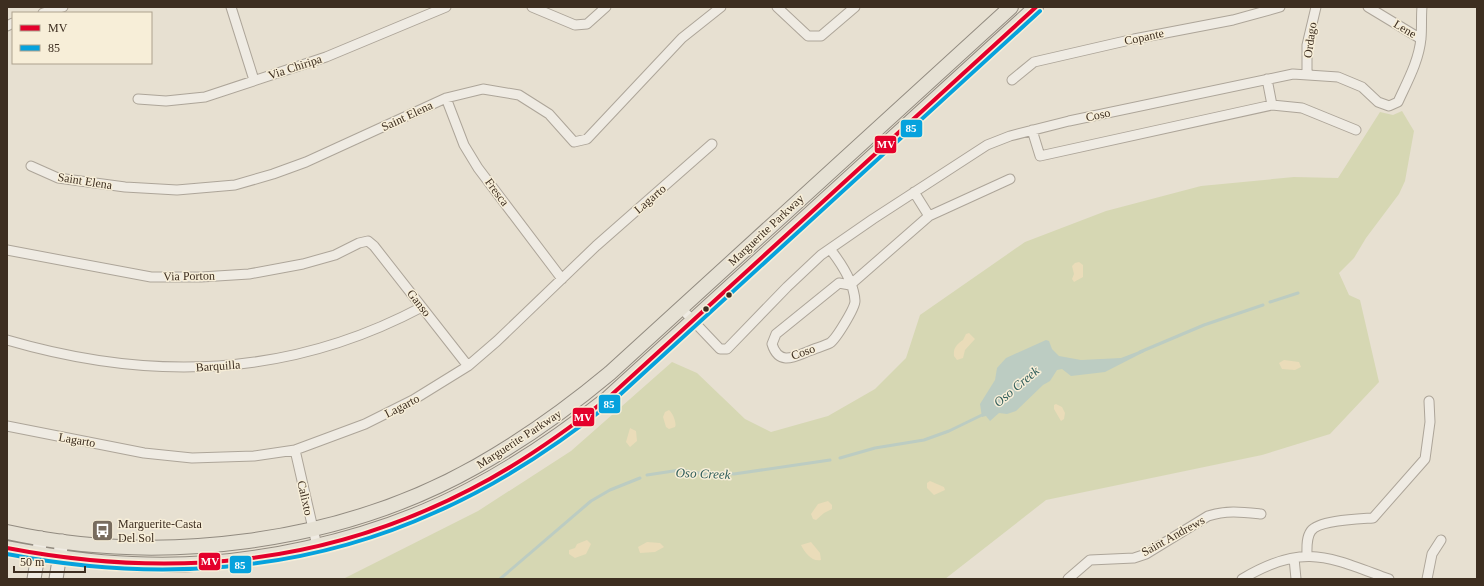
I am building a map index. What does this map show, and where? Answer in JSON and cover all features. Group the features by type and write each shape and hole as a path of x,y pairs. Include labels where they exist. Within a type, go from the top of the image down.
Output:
{"main road":[{"name":"Marguerite Parkway","path":"7,532 62,541 135,548 193,547 264,540 386,507 432,489 476,467 533,433 566,409 610,373 1011,7"},
{"name":"Marguerite Parkway","path":"7,548 60,558 133,565 225,562 317,546 380,528 421,512 470,490 519,462 567,430 608,398 1036,7"}],"street":[{"path":"46,12 63,7"},
{"path":"232,7 254,80"},
{"name":"Via Chiripa","path":"138,99 166,101 205,97 326,57 446,7"},
{"path":"532,7 575,24 587,24 606,7"},
{"name":"Saint Elena","path":"31,166 58,178 125,187 178,190 235,185 273,174 306,162 446,98 483,89 519,95 549,114 574,142 587,139 682,38 721,7"},
{"path":"777,7 808,36 821,36 855,7"},
{"name":"Copante","path":"1012,80 1034,62 1134,39 1233,20 1280,7"},
{"name":"Ordago","path":"1307,74 1307,45 1314,7"},
{"name":"Lene","path":"1368,7 1421,38"},
{"path":"1421,38 1422,7"},
{"name":"Coso","path":"681,308 720,349 727,349 786,287 830,249 987,145 1010,136 1032,130 1293,74 1338,77 1362,87 1378,102 1389,106 1398,102 1414,67 1421,38"},
{"path":"1267,79 1272,104"},
{"name":"Fresca","path":"446,98 464,145 478,168 562,279"},
{"path":"1032,130 1040,156 1272,104 1302,108 1356,130"},
{"name":"Lagarto","path":"7,426 168,456 227,458 295,450 365,424 413,400 468,366 712,144"},
{"name":"Coso","path":"850,285 929,216 1010,179"},
{"path":"914,192 929,216"},
{"name":"Via Porton","path":"7,250 151,277 201,277 249,274 303,264 334,255 359,243 368,241"},
{"name":"Ganso","path":"368,241 374,246 468,366"},
{"name":"Coso","path":"830,249 844,268 850,285 855,302 854,308 831,342 793,357 786,358 779,356 774,351 772,344 776,334 839,283 850,285"},
{"name":"Barquilla","path":"7,340 80,356 136,365 174,368 230,366 283,358 335,344 388,325 422,307"},
{"path":"1307,556 1308,536 1314,528 1330,522 1373,518 1425,459 1430,422 1429,401"},
{"name":"Calixto","path":"295,450 317,546"},
{"name":"Saint Andrews","path":"1068,579 1090,560 1134,558 1146,554 1208,516 1233,511 1261,514"},
{"path":"34,579 41,538"},
{"path":"1427,579 1432,554 1442,540"},
{"path":"56,579 62,541"},
{"path":"1242,579 1276,562 1307,556 1336,559 1371,576 1390,579"},
{"path":"1294,558 1296,579"}],"green space":[{"path":"1402,111 1414,131 1405,181 1399,194 1366,238 1354,258 1339,273 1349,295 1360,300 1379,382 1330,434 1262,455 1046,500 945,579 343,579 478,511 571,451 672,362 697,373 745,419 771,432 828,416 875,389 906,358 920,315 1025,242 1106,211 1201,186 1294,177 1338,178 1380,112 1393,115"}],"sand":[{"path":"1079,262 1083,265 1083,277 1074,282 1072,279 1074,274 1072,266"},
{"path":"969,333 975,339 965,350 963,358 957,360 954,356 955,348 963,340 966,334"},
{"path":"1284,360 1299,362 1301,367 1295,370 1282,369 1279,363"},
{"path":"1056,404 1062,407 1065,413 1064,419 1061,421 1054,409 1054,405"},
{"path":"669,410 675,421 675,427 669,429 666,427 663,417 665,412"},
{"path":"630,428 636,431 637,441 630,447 626,442"},
{"path":"930,481 944,487 945,490 934,495 927,488 927,483"},
{"path":"828,501 832,505 832,509 824,513 816,520 813,519 811,514 818,504"},
{"path":"587,540 591,544 586,554 575,558 569,554 569,550 575,548 577,544"},
{"path":"647,542 660,543 664,547 655,552 640,553 638,547"},
{"path":"811,542 820,553 821,560 815,560 812,558 807,554 801,545"}],"water":[{"path":"1046,340 1049,341 1052,349 1059,356 1081,360 1121,358 1142,350 1144,352 1105,372 1071,376 1062,369 1057,370 1050,381 1043,385 1016,411 1007,414 999,413 990,421 986,416 982,417 980,404 995,380 997,368 1006,358"}],"waterway":[{"name":"Oso Creek","path":"1270,302 1298,293"},
{"name":"Oso Creek","path":"1140,352 1204,325 1263,305"},
{"name":"Oso Creek","path":"840,458 875,448 924,440 949,431 984,414"},
{"name":"Oso Creek","path":"647,475 680,470 711,475 726,473 734,474 830,460"},
{"name":"Oso Creek","path":"500,579 591,501 610,490 640,478"}],"transit line":[{"name":"MV","path":"7,548 67,558 127,563 186,563 244,559 302,550 359,535 415,515 471,489 542,447 608,398 1036,7"},
{"name":"85","path":"7,554 61,563 116,568 171,569 225,567 279,560 332,549 384,533 436,512 483,489 528,463 612,402 1040,11"}],"place":[{"name":"Marguerite-Casta Del Sol","path":"102,531"}]}
